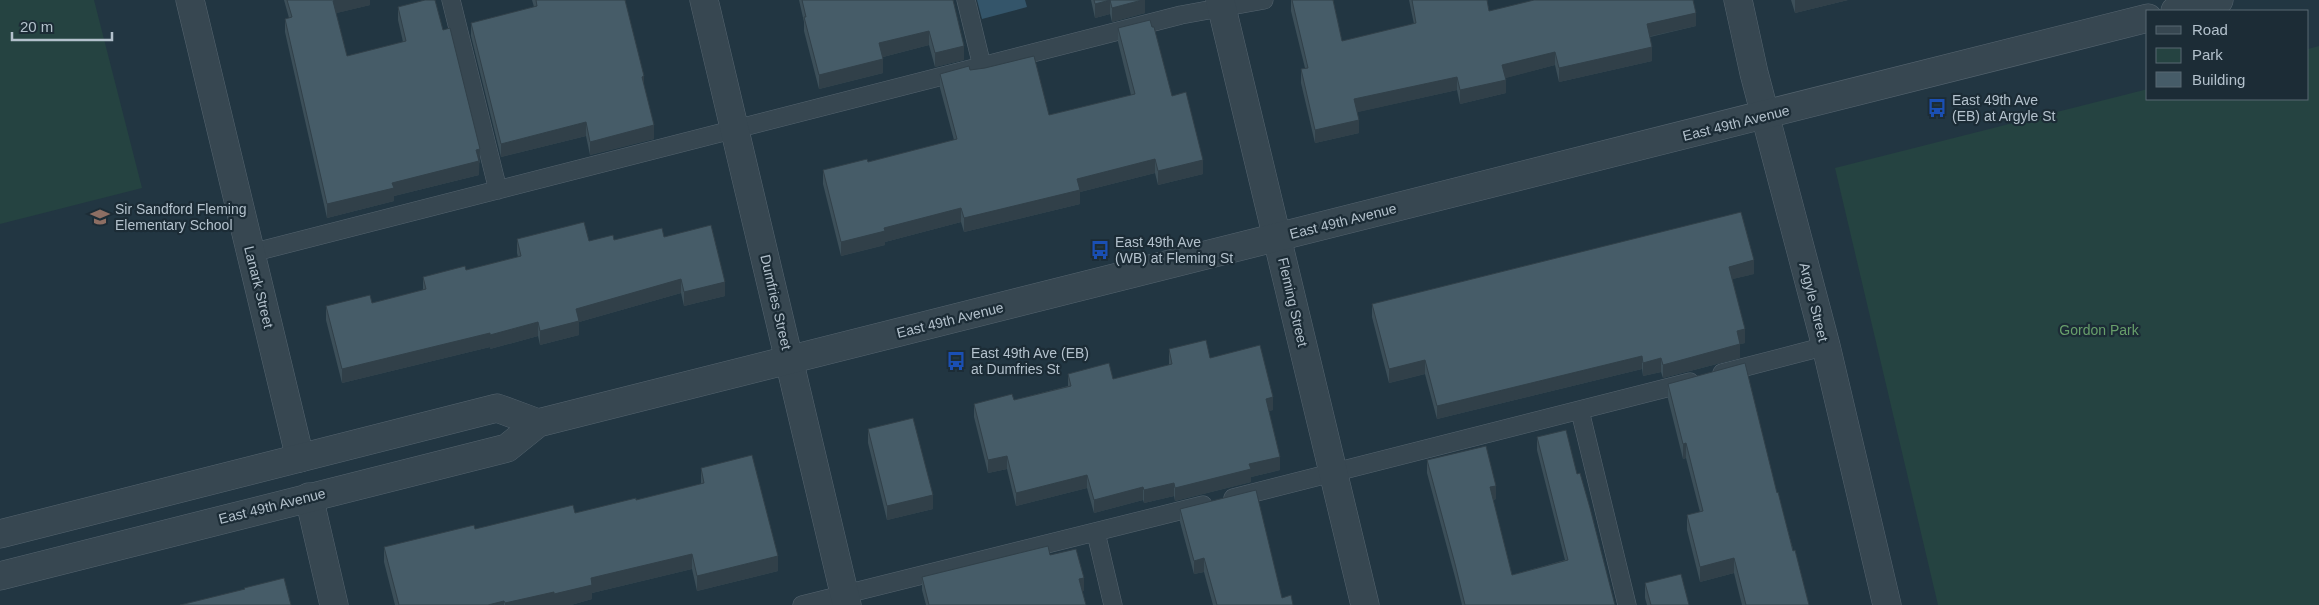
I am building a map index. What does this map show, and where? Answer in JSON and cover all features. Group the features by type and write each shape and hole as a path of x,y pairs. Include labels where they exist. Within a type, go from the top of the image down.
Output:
{"street":[{"name":"Lanark Street","path":"190,0 300,458"},
{"name":"Dumfries Street","path":"704,0 846,599"},
{"name":"Argyle Street","path":"1738,0 1765,115 1826,346 1887,605"},
{"path":"2178,10 2219,0"},
{"name":"Fleming Street","path":"1221,4 1365,605"},
{"name":"East 49th Avenue","path":"0,576 507,448 538,423 2146,19"},
{"path":"0,534 497,408 538,423"},
{"path":"309,497 334,605"}],"lane":[{"path":"451,0 498,190"},
{"path":"966,0 982,66"},
{"path":"251,253 1221,4 1264,0"},
{"path":"802,605 846,599 1826,346"},
{"path":"1580,411 1627,605"},
{"path":"1096,533 1113,605"}],"green space":[{"path":"0,0 94,0 142,188 0,224"},
{"name":"Gordon Park","path":"2319,46 2319,605 1938,605 1835,168 2146,90 2146,100 2309,100 2309,49"}],"water":[{"path":"977,0 1025,0 1027,7 982,19"}],"building":[{"path":"287,0 336,0 333,1 347,56 406,41 398,7 425,0 435,0 443,30 450,28 480,149 476,150 479,161 392,183 394,188 327,204 285,19 292,17"},
{"path":"536,0 625,0 654,125 590,142 586,122 501,144 471,23 537,6"},
{"path":"802,0 953,0 964,46 935,53 929,31 879,43 883,59 819,75 804,17 806,17"},
{"path":"1094,0 1110,0 1095,4"},
{"path":"1110,0 1142,0 1112,8"},
{"path":"1292,0 1333,0 1342,41 1416,23 1412,0 1487,0 1489,11 1534,0 1693,0 1696,13 1647,24 1652,47 1559,68 1555,52 1502,65 1506,80 1460,90 1457,77 1354,99 1359,120 1315,130 1301,69 1308,68"},
{"path":"1150,20 1152,27 1154,27 1172,96 1186,92 1203,160 1158,171 1155,159 1077,179 1080,190 964,218 961,208 884,228 885,231 841,242 823,170 867,159 868,162 957,139 940,74 969,66 970,70 985,68 1034,56 1049,115 1135,94 1118,28"},
{"path":"1741,212 1754,260 1729,267 1745,329 1737,331 1740,344 1663,365 1661,358 1643,363 1642,356 1437,406 1425,360 1389,369 1372,304"},
{"path":"584,222 589,241 613,235 614,240 662,228 664,237 711,225 725,282 684,292 681,279 576,309 579,321 540,331 538,322 342,369 326,306 370,295 372,303 426,289 423,277 465,266 466,270 521,256 517,239"},
{"path":"1206,340 1210,358 1260,345 1273,397 1266,399 1280,457 1249,464 1251,469 1175,488 1174,483 1144,490 1143,487 1094,500 1087,475 1016,493 1007,456 988,460 974,404 1012,394 1014,400 1071,386 1068,374 1109,363 1113,379 1172,364 1169,349"},
{"path":"1745,363 1777,493 1793,551 1795,550 1809,605 1746,605 1734,558 1700,567 1687,515 1703,511 1686,443 1683,444 1668,384"},
{"path":"913,418 933,495 887,506 868,429"},
{"path":"1566,430 1577,474 1580,473 1590,508 1615,605 1465,605 1427,460 1486,446 1496,486 1490,487 1512,575 1568,560 1537,437"},
{"path":"752,455 778,556 697,576 692,554 591,578 592,585 505,603 504,601 488,605 399,605 384,547 474,525 475,529 573,505 575,513 704,483 701,468"},
{"path":"1256,490 1282,598 1291,595 1293,605 1217,605 1204,558 1194,561 1180,509"},
{"path":"1048,546 1050,555 1076,549 1084,578 1079,579 1086,605 929,605 922,577"},
{"path":"1681,574 1689,605 1651,605 1645,583"},
{"path":"284,578 291,605 180,605 245,589"}],"place":[{"name":"East 49th Ave (EB) at Argyle St","path":"1937,108"},
{"name":"Sir Sandford Fleming Elementary School","path":"100,217"},
{"name":"East 49th Ave (WB) at Fleming St","path":"1100,250"},
{"name":"East 49th Ave (EB) at Dumfries St","path":"956,361"}]}
